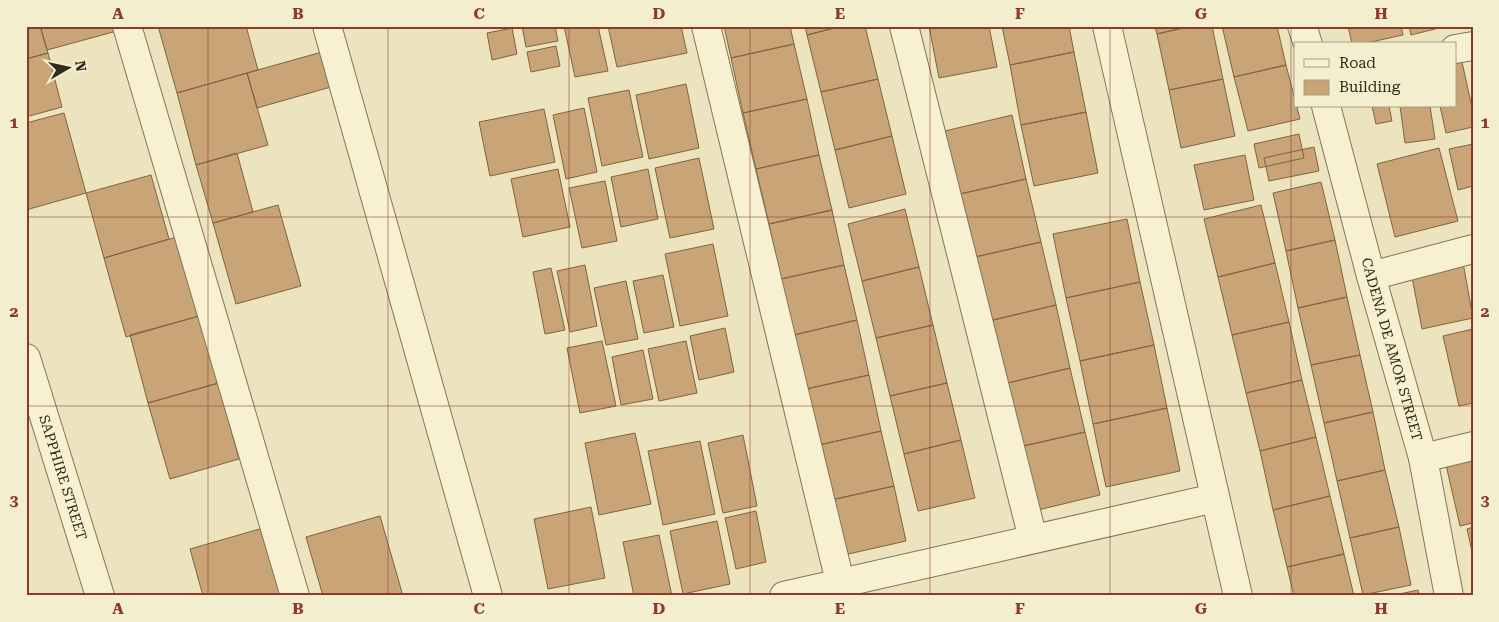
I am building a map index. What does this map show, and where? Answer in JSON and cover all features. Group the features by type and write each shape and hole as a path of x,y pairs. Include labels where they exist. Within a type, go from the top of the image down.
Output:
{"street":[{"path":"127,26 295,596"},
{"path":"327,26 488,596"},
{"path":"706,26 840,582"},
{"path":"904,26 1033,540"},
{"path":"1108,26 1238,596"},
{"path":"1302,26 1307,42"},
{"path":"1456,49 1473,46"},
{"name":"CADENA DE AMOR STREET","path":"1327,108 1371,276 1423,458 1449,596"},
{"path":"1371,276 1473,249"},
{"name":"SAPPHIRE STREET","path":"26,358 100,596"},
{"path":"1423,458 1473,446"},
{"path":"784,596 1215,498"}],"building":[{"path":"26,26 40,26 48,53 26,59"},
{"path":"40,26 116,26 117,31 47,50"},
{"path":"158,26 246,26 258,70 177,93"},
{"path":"522,26 555,26 558,41 526,47"},
{"path":"564,26 598,26 608,71 575,77"},
{"path":"608,26 681,26 687,53 617,67"},
{"path":"724,26 790,26 794,44 731,58"},
{"path":"805,26 842,26 807,35"},
{"path":"842,26 865,26 878,79 821,92 807,35"},
{"path":"929,26 989,26 997,67 939,78"},
{"path":"1002,26 1069,26 1074,52 1010,65"},
{"path":"1155,26 1191,26 1157,34"},
{"path":"1191,26 1212,26 1223,79 1169,90 1157,34"},
{"path":"1222,26 1277,26 1286,65 1234,77"},
{"path":"1348,26 1401,26 1403,35 1371,42 1352,42"},
{"path":"1409,26 1447,26 1411,35"},
{"path":"512,28 517,54 492,60 487,33"},
{"path":"794,44 807,99 743,113 731,58"},
{"path":"556,46 560,66 531,72 527,52"},
{"path":"329,50 338,85 257,108 247,73"},
{"path":"1074,52 1086,112 1021,125 1010,65"},
{"path":"48,53 62,107 26,117 26,59"},
{"path":"1462,62 1473,112 1473,127 1446,133 1440,108 1456,108 1456,63"},
{"path":"1286,65 1294,96 1294,108 1297,108 1300,119 1248,131 1234,77"},
{"path":"247,73 268,145 196,165 177,93"},
{"path":"878,79 892,136 835,150 821,92"},
{"path":"1223,79 1235,136 1181,148 1169,90"},
{"path":"686,84 699,148 649,159 636,95"},
{"path":"629,90 643,157 602,166 588,98"},
{"path":"807,99 819,155 756,169 743,113"},
{"path":"584,108 597,172 566,179 553,115"},
{"path":"1372,108 1389,108 1392,121 1376,124"},
{"path":"1400,108 1430,108 1435,139 1405,143"},
{"path":"544,109 555,162 490,176 479,122"},
{"path":"1086,112 1098,173 1034,186 1021,125"},
{"path":"64,113 86,193 26,210 26,123"},
{"path":"1012,115 1026,179 960,194 945,131"},
{"path":"1299,134 1304,158 1259,168 1254,144"},
{"path":"892,136 906,194 849,208 835,150"},
{"path":"1473,144 1473,186 1458,190 1449,149"},
{"path":"1314,147 1319,171 1269,181 1264,158"},
{"path":"1439,148 1458,221 1395,237 1377,164"},
{"path":"237,153 253,212 213,223 196,165"},
{"path":"819,155 832,210 769,224 756,169"},
{"path":"1245,155 1254,200 1204,210 1194,165"},
{"path":"699,158 714,229 670,238 655,168"},
{"path":"558,169 570,227 523,237 511,179"},
{"path":"648,169 658,219 621,227 611,177"},
{"path":"151,175 169,239 104,258 86,193"},
{"path":"1026,179 1041,242 975,257 960,194"},
{"path":"605,181 617,241 582,248 569,188"},
{"path":"1321,182 1335,240 1286,251 1273,193"},
{"path":"278,205 301,286 236,304 213,223"},
{"path":"1261,205 1275,263 1218,277 1204,219"},
{"path":"905,209 919,267 862,281 848,224"},
{"path":"832,210 844,265 781,279 769,224"},
{"path":"1127,219 1140,282 1066,298 1053,234"},
{"path":"177,237 199,316 126,337 104,258"},
{"path":"1335,240 1347,297 1298,308 1286,251"},
{"path":"1041,242 1056,305 989,321 975,257"},
{"path":"713,244 728,316 680,326 665,254"},
{"path":"1462,257 1473,318 1422,329 1410,267"},
{"path":"1275,263 1289,322 1232,335 1218,277"},
{"path":"585,265 597,326 570,332 557,271"},
{"path":"844,265 857,320 794,335 781,279"},
{"path":"919,267 933,325 876,338 862,281"},
{"path":"551,268 565,330 545,334 533,272"},
{"path":"663,275 674,327 644,333 633,281"},
{"path":"626,281 638,339 606,345 594,288"},
{"path":"1140,282 1154,345 1080,361 1066,298"},
{"path":"1347,297 1360,355 1311,365 1298,308"},
{"path":"1056,305 1070,368 1004,384 989,321"},
{"path":"199,316 219,383 148,403 130,335"},
{"path":"857,320 869,375 806,389 794,335"},
{"path":"1289,322 1302,380 1246,393 1232,335"},
{"path":"933,325 947,383 890,396 876,338"},
{"path":"725,328 734,372 699,380 690,336"},
{"path":"1473,329 1473,403 1459,406 1443,336"},
{"path":"602,341 616,406 580,413 567,348"},
{"path":"686,341 697,393 659,401 648,349"},
{"path":"1154,345 1167,408 1093,424 1080,361"},
{"path":"643,350 653,399 621,405 612,357"},
{"path":"1360,355 1373,412 1324,423 1311,365"},
{"path":"1070,368 1085,432 1019,447 1004,384"},
{"path":"869,375 881,431 819,445 806,389"},
{"path":"1302,380 1316,437 1260,451 1246,393"},
{"path":"218,383 239,459 170,479 148,403"},
{"path":"947,383 961,440 904,454 890,396"},
{"path":"1167,408 1180,471 1106,487 1093,424"},
{"path":"1373,412 1385,470 1337,481 1324,423"},
{"path":"881,431 894,486 831,500 819,445"},
{"path":"1085,432 1100,495 1034,511 1019,447"},
{"path":"635,433 651,504 599,515 585,443"},
{"path":"743,435 757,506 723,513 708,443"},
{"path":"1316,437 1330,496 1273,510 1260,451"},
{"path":"961,440 975,498 918,511 904,454"},
{"path":"700,441 715,514 663,525 648,451"},
{"path":"1473,450 1473,523 1460,526 1444,456"},
{"path":"1385,470 1399,527 1350,538 1337,481"},
{"path":"894,486 906,541 844,555 831,500"},
{"path":"1330,496 1344,554 1287,567 1273,510"},
{"path":"591,507 605,578 548,589 534,519"},
{"path":"756,511 766,562 736,569 725,518"},
{"path":"380,516 403,596 323,596 306,537"},
{"path":"717,521 730,584 683,594 670,531"},
{"path":"1399,527 1411,585 1363,595 1350,538"},
{"path":"1473,527 1473,556 1467,529"},
{"path":"263,528 282,596 203,596 190,549"},
{"path":"659,535 672,596 634,596 623,542"},
{"path":"1344,554 1354,596 1294,596 1287,567"},
{"path":"1418,590 1419,596 1390,596"}]}
